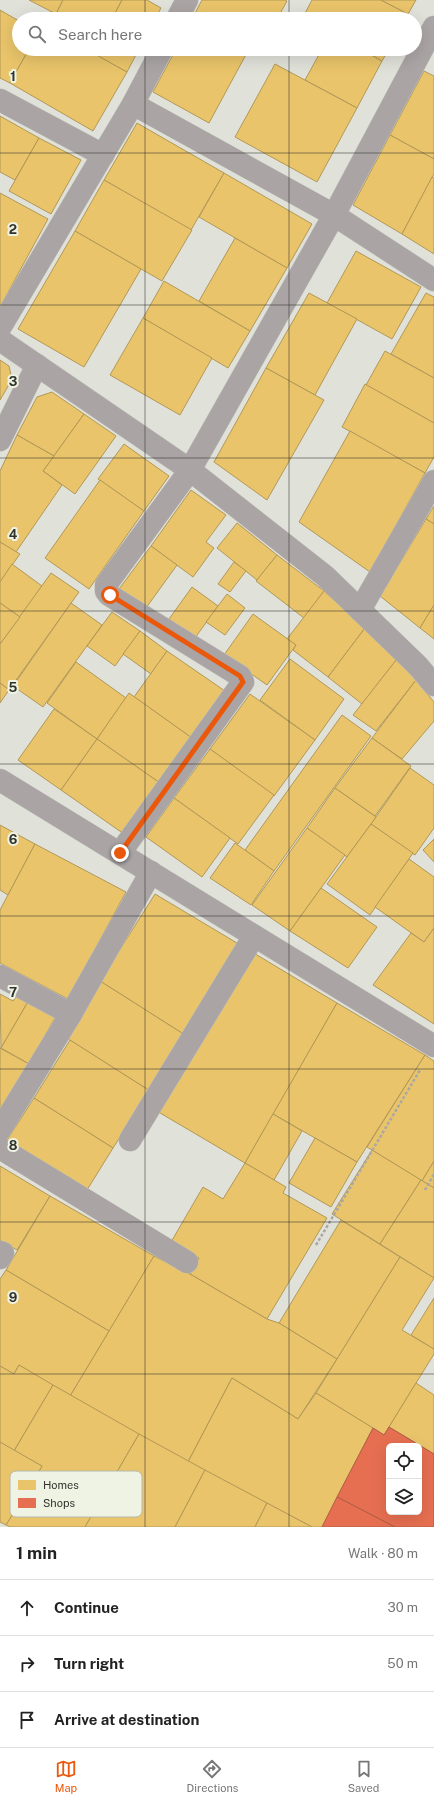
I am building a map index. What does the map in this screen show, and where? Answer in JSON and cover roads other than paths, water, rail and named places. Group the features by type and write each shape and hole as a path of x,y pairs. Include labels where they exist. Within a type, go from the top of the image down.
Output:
{"street":[{"path":"120,853 243,683 240,676 108,595 106,591 106,583 190,470 334,215 427,58 434,27"},
{"path":"0,328 133,104 158,56"},
{"path":"0,100 103,155"},
{"path":"133,104 334,215 434,280"},
{"path":"0,340 190,470 325,576 418,666 434,685"},
{"path":"0,440 37,365"},
{"path":"360,610 434,481"},
{"path":"0,780 434,1046"},
{"path":"0,1130 71,1014 150,872"},
{"path":"130,1140 254,936"},
{"path":"0,976 71,1014"},
{"path":"0,1148 187,1262"},
{"path":"0,1252 3,1253 0,1258"}]}
